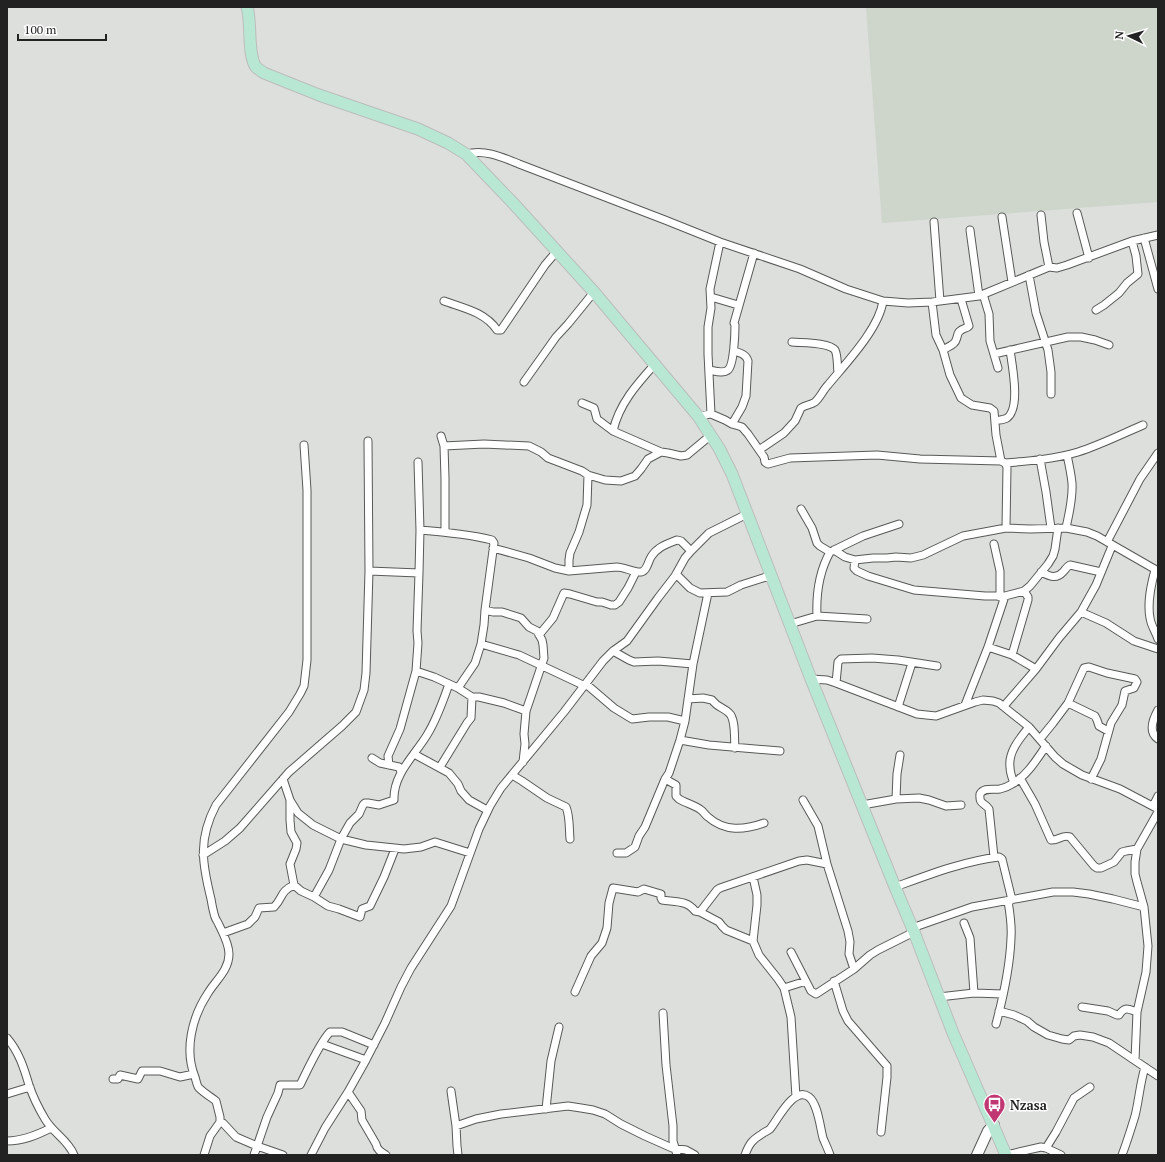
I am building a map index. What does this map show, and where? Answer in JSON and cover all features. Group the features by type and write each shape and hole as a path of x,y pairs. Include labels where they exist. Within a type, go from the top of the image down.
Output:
{"main road":[{"path":"247,7 252,58 256,67 264,73 319,95 418,129 448,143 466,154 514,203 594,292 698,416 720,448 939,997 1006,1155"},
{"path":"250,28 256,7"},
{"path":"977,1155 988,1132 994,1125"}],"street":[{"path":"466,154 474,152 499,155 720,242 800,269 846,289 883,301 908,303 932,302 981,295 1049,267 1057,268 1089,258 1132,241 1158,235"},
{"path":"1077,213 1089,258"},
{"path":"1041,215 1049,267"},
{"path":"1002,217 1012,282"},
{"path":"934,222 940,301"},
{"path":"970,230 981,295 989,314 990,341 998,368"},
{"path":"1144,238 1158,290"},
{"path":"1096,310 1119,293 1127,283 1138,274 1136,256 1132,241"},
{"path":"711,414 708,340 709,320 711,308 711,284 720,242"},
{"path":"444,301 478,313 488,319 497,330 501,330 545,265 557,251"},
{"path":"709,370 718,372 728,370 730,367 734,351 734,323 754,253"},
{"path":"1029,275 1036,313 1046,341 1050,358 1051,394"},
{"path":"524,382 556,336 568,324 594,292"},
{"path":"711,297 738,305"},
{"path":"943,350 954,343 957,334 960,331 969,326 961,299"},
{"path":"759,450 784,433 795,421 801,408 816,401 852,356 874,324 880,313 883,301"},
{"path":"932,302 936,334 943,350 950,375 961,398 972,405 992,410 995,415 1003,462 1007,470 1006,528"},
{"path":"994,354 1068,337 1081,337 1108,345"},
{"path":"792,342 819,344 830,347 836,354 838,372"},
{"path":"995,422 1007,418 1012,412 1014,387 1010,350"},
{"path":"732,424 742,407 746,396 748,361 742,354 734,351"},
{"path":"613,431 615,420 624,401 655,364"},
{"path":"582,403 594,408 598,419 613,431 661,452 681,456 687,455 711,435"},
{"path":"698,416 711,414 742,428 764,457 764,461 768,464 790,458 877,455 920,459 1003,462 1040,459 1067,455 1092,447 1143,425"},
{"path":"441,436 444,446 445,532"},
{"path":"203,855 225,841 240,828 283,779 356,712 364,690 366,673 369,571 368,441"},
{"path":"444,446 484,444 529,446 541,452 548,458 582,471 588,475 606,480 621,481 635,476 650,457 661,452"},
{"path":"204,1155 210,1136 220,1122 220,1117 216,1101 198,1088 190,1060 192,1036 194,1022 201,1006 208,992 223,974 227,965 229,954 227,942 219,923 215,918 208,887 203,855 206,829 216,805 289,712 304,686 307,660 307,490 304,445"},
{"path":"1004,706 1036,669 1081,612 1101,572 1109,544 1140,479 1158,452"},
{"path":"1066,528 1072,483 1067,455"},
{"path":"855,560 854,568 857,571 908,589 1003,597 1024,591 1048,564 1053,556 1057,541 1040,459"},
{"path":"389,764 387,758 388,753 400,729 416,671 418,643 417,631 420,530 418,462"},
{"path":"569,571 570,553 581,526 587,505 588,475"},
{"path":"801,509 820,546 855,560 917,557 963,536 1006,528 1066,528 1087,532 1156,570 1151,587 1149,606 1152,626 1158,639"},
{"path":"311,1155 325,1128 366,1060 411,968 432,938 451,906 487,810 512,775 603,661 613,651 627,641 691,551 709,533 747,514"},
{"path":"817,616 816,601 818,589 824,567 832,551 868,534 899,524"},
{"path":"420,530 475,536 492,540 494,543 481,644 475,663 458,688"},
{"path":"493,548 569,571 622,567 636,572 642,572 645,570 651,557 657,550 662,546 676,540 679,540 691,551"},
{"path":"965,705 988,647 1003,597 1000,571 994,544"},
{"path":"1041,572 1049,576 1056,577 1061,574 1070,564 1101,572"},
{"path":"369,571 419,574"},
{"path":"539,635 553,618 564,593 597,602 615,605 619,602 628,588 636,572"},
{"path":"676,574 690,588 700,593 727,592 741,585 766,577 772,579"},
{"path":"1012,655 1028,600 1028,597 1024,591"},
{"path":"617,853 626,852 635,847 668,773 680,740 685,721 693,664 708,593"},
{"path":"485,610 502,612 521,618 537,631 542,640 544,658 526,711 523,762"},
{"path":"1081,612 1106,622 1134,642 1158,649"},
{"path":"790,624 817,616 867,619"},
{"path":"481,644 520,655 585,685 614,708 632,719 668,717 685,721"},
{"path":"988,647 1012,655 1036,669"},
{"path":"613,651 634,662 658,661 693,664"},
{"path":"836,683 838,662 841,659 872,658 937,666"},
{"path":"898,707 912,662"},
{"path":"1040,739 1068,703 1082,671 1086,667 1135,679 1136,682 1134,688 1125,691 1122,705 1111,723 1101,759 1091,779"},
{"path":"416,671 458,688 472,697 479,697 526,711"},
{"path":"811,679 827,680 917,714 936,716 974,702 988,700 993,701 1004,706 1029,727 1063,764 1082,775 1120,789 1155,807 1158,796"},
{"path":"314,897 328,870 341,839 350,823 359,814 363,805 368,803 379,805 394,800 397,782 401,772 428,735 449,684"},
{"path":"440,768 471,718 472,697"},
{"path":"688,699 703,698 712,700 716,706 730,713 733,721 735,748"},
{"path":"1068,703 1095,716 1098,726 1108,731"},
{"path":"1158,710 1153,719 1152,728 1155,737 1158,739"},
{"path":"1014,783 1010,767 1011,754 1029,727"},
{"path":"680,740 735,748 780,751"},
{"path":"994,857 989,810 980,801 981,791 1001,789 1014,783 1035,761 1046,746"},
{"path":"414,754 449,773 469,800 487,810"},
{"path":"896,799 897,774 900,755"},
{"path":"372,758 380,763 399,767 401,772"},
{"path":"512,775 547,798 566,807 569,814 570,839"},
{"path":"1020,778 1035,804 1050,839 1053,841 1065,836 1070,837 1091,863 1097,868 1101,868 1114,862 1122,852 1126,850 1137,850"},
{"path":"283,779 290,800 298,813 313,825 341,839 396,849 415,848 435,842 470,854"},
{"path":"665,779 676,785 676,796 678,799 701,810 706,816 722,826 728,828 750,828 764,823"},
{"path":"862,805 896,799 922,798 946,806 961,805"},
{"path":"290,800 291,832 297,843 290,864 294,885 301,891 328,906 360,917 362,909 370,906 396,849"},
{"path":"803,800 818,826 827,864 848,931 850,942 849,954 854,969"},
{"path":"1135,1060 1137,1012 1147,964 1148,946 1144,907 1135,874 1137,850 1158,812"},
{"path":"895,887 965,864 994,857 999,857 1002,859 1010,901 1011,938 1009,960 996,1024"},
{"path":"700,912 717,890 799,861 807,860 827,864"},
{"path":"753,877 757,895 757,911 753,940 759,955 784,988 791,1017 796,1097"},
{"path":"223,933 248,924 255,917 259,908 274,907 283,892 288,887 294,885"},
{"path":"575,992 592,956 602,943 607,928 609,903 613,888 638,892 644,890 660,893 662,900 687,904 695,911 719,922 726,930 753,940"},
{"path":"791,952 811,990 816,994 854,969 870,955 913,930 966,909 1053,892 1073,892 1100,896 1144,907"},
{"path":"964,924 970,938 974,993"},
{"path":"784,988 806,981"},
{"path":"834,981 840,1004 848,1021 887,1066 881,1132"},
{"path":"939,997 974,993 1003,994"},
{"path":"1082,1007 1108,1011 1117,1015 1119,1015 1124,1009 1137,1012"},
{"path":"999,1011 1027,1021 1041,1031 1062,1039 1069,1040 1074,1036 1080,1035 1093,1037 1109,1043 1158,1076"},
{"path":"663,1013 666,1065 676,1152"},
{"path":"546,1109 551,1061 559,1027"},
{"path":"254,1155 267,1117 280,1086 300,1085 330,1032 342,1032 374,1045"},
{"path":"7,1038 20,1058 42,1115 51,1128 73,1150 74,1155"},
{"path":"322,1044 366,1060"},
{"path":"1122,1155 1132,1128 1145,1066"},
{"path":"113,1079 118,1079 120,1075 138,1079 142,1071 160,1072 180,1076 194,1074"},
{"path":"7,1094 15,1093 30,1087"},
{"path":"1046,1148 1074,1098 1090,1087"},
{"path":"451,1091 458,1155"},
{"path":"348,1092 361,1111 362,1120 380,1152 386,1155"},
{"path":"745,1155 753,1140 769,1129 789,1103 802,1094 809,1096 812,1100 830,1155"},
{"path":"456,1126 476,1118 568,1106 594,1110 605,1114 621,1124 676,1152 686,1150 695,1155"},
{"path":"220,1122 223,1123 236,1137 283,1155"},
{"path":"7,1141 36,1136 51,1128"},
{"path":"1006,1155 1034,1148 1046,1148 1061,1155"}],"shaded area":[{"path":"866,7 1158,7 1158,202 882,223"}],"place":[{"name":"Nzasa","path":"994,1124"}]}
